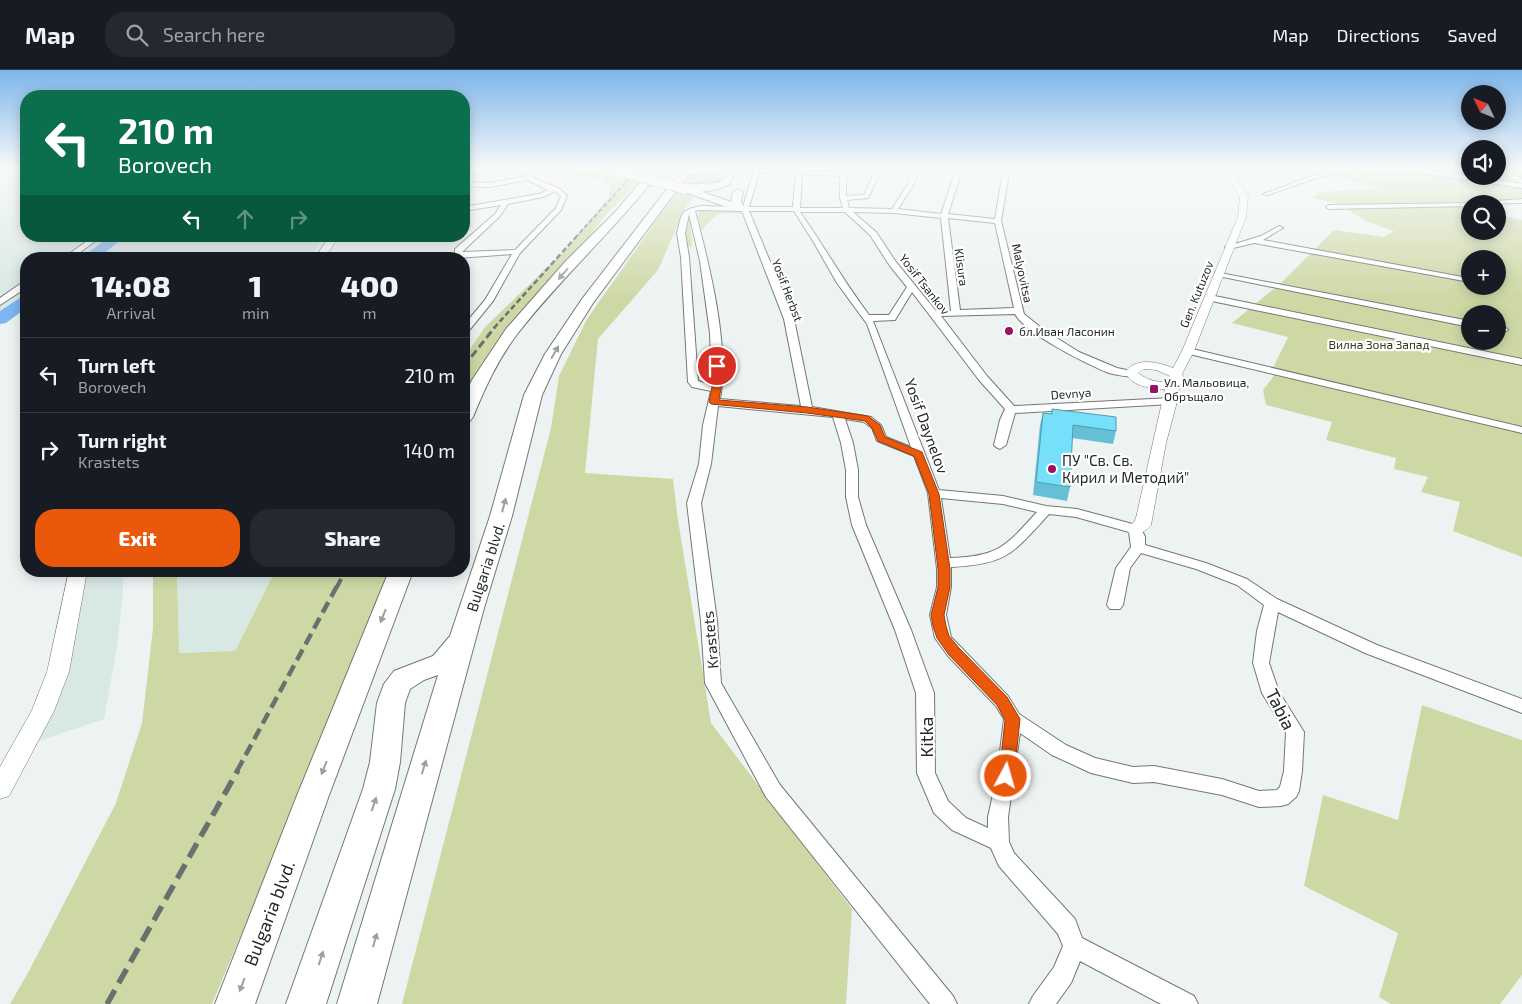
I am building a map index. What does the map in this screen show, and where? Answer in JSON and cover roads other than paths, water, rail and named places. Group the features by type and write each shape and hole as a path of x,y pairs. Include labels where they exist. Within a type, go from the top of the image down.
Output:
{"highway":[{"name":"Bulgaria blvd.","path":"357,1004 463,635 501,516 533,395 553,354 587,302 625,211"},
{"name":"Bulgaria blvd.","path":"470,402 480,380 512,332 570,266 610,245 645,211"},
{"name":"Bulgaria blvd.","path":"235,1004 319,780 399,577"},
{"path":"306,1004 379,789 385,762 391,703 398,684 404,678 414,673 443,663 463,635"}],"street":[{"path":"470,240 492,221 500,211"},
{"path":"470,324 489,300 517,252 557,211"},
{"path":"689,211 686,212 684,217 681,233 685,257 693,382 715,396 868,419 876,427 881,439 919,454"},
{"name":"Krastets","path":"693,211 704,261 714,333 718,382 705,464 694,502 709,621 713,683 773,791 944,1004"},
{"name":"Yosif Herbst","path":"744,211 789,319 807,410"},
{"name":"Yosif Daynelov","path":"796,211 817,241 840,283 868,318 934,494 943,563 944,587 938,615 943,638 954,652 1002,701 1013,719"},
{"name":"Yosif Tsankov","path":"848,211 873,234 911,287 983,378 1011,409"},
{"path":"875,211 998,221"},
{"name":"Klisura","path":"946,211 944,216 956,314"},
{"name":"Malyovitsa","path":"1000,211 998,221 1018,311 1027,322 1076,354 1114,371 1132,374"},
{"name":"Gen. Kutuzov","path":"1135,528 1142,525 1144,518 1174,379 1210,298 1243,211"},
{"path":"1229,247 1255,241 1280,228"},
{"path":"1255,241 1461,279"},
{"path":"76,252 90,242"},
{"path":"458,252 468,242"},
{"path":"470,254 517,252"},
{"path":"1218,274 1461,322"},
{"path":"868,318 892,318 911,287"},
{"path":"0,302 20,288"},
{"path":"1210,298 1522,362"},
{"path":"934,314 1018,311"},
{"path":"1188,351 1522,430"},
{"path":"1146,366 1163,368 1174,379 1154,385 1137,379 1132,374 1135,368 1146,366"},
{"name":"Devnya","path":"1011,409 1170,401"},
{"path":"1000,445 1006,420 1011,409"},
{"name":"Kitka","path":"838,414 849,452 852,470 852,497 859,525 903,630 925,693 926,773 941,807 960,824 999,842"},
{"path":"934,494 1003,500 1046,510 1077,513 1135,528 1138,537 1138,547 1123,568 1115,605"},
{"path":"943,563 972,561 999,554 1022,536 1046,510"},
{"path":"1138,547 1201,566 1242,582 1272,604 1371,649 1522,706"},
{"path":"0,789 43,711 58,672 77,577"},
{"name":"Tabia","path":"1013,719 1059,750 1091,765 1133,775 1154,774 1222,787 1259,799 1281,798 1289,791 1294,771 1295,732 1271,693 1262,663 1265,631 1272,604"},
{"path":"1013,719 1006,776 998,817 999,842 1006,859 1067,927 1074,946 1063,975 1041,1004"},
{"path":"1074,946 1186,1004"}],"waterway":[{"path":"97,252 111,242"},
{"path":"0,319 20,305"}],"railway":[{"path":"575,238 600,211"},
{"path":"494,328 576,237"},
{"path":"470,358 495,327"},
{"path":"337,587 342,577"},
{"path":"237,771 337,586"},
{"path":"107,1004 238,770"}],"place":[{"name":"бл.Иван Ласонин","path":"1009,331"},
{"name":"Ул. Мальовица, Обръщало","path":"1154,389"},
{"name":"ПУ \"Св. Св. Кирил и Методий\"","path":"1052,469"}],"park label":[{"name":"Вилна Зона Запад","path":"1379,344"}]}
